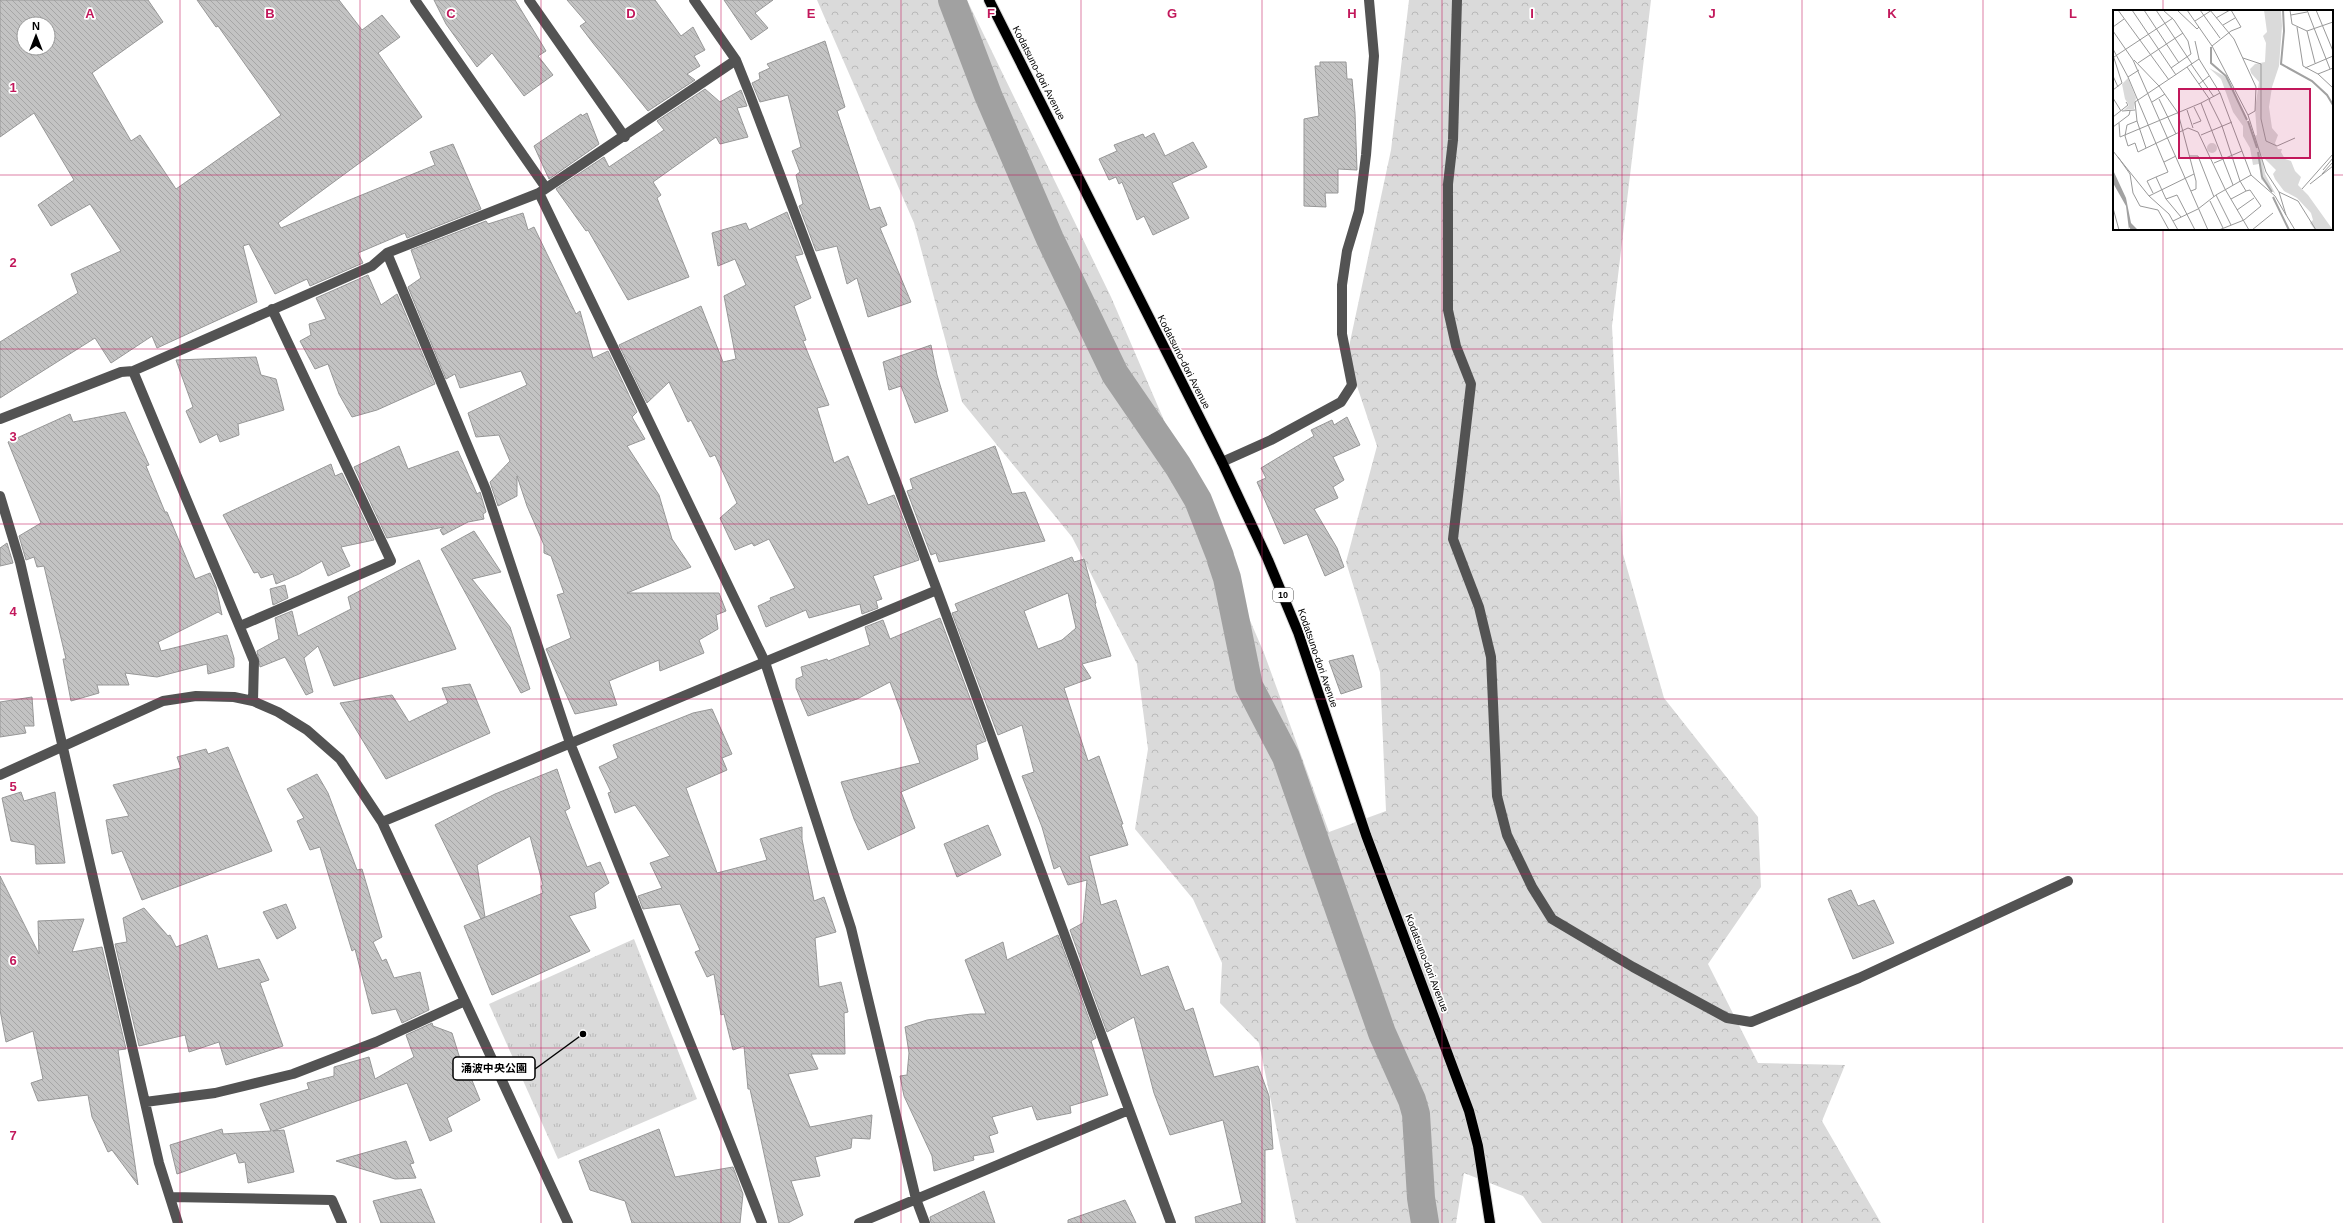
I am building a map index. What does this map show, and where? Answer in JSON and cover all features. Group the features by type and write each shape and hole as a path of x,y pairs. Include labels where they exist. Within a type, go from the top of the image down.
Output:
{"main road":[{"name":"Kodatsuno-dori Avenue","path":"989,0 1222,462 1268,560 1298,632 1366,836 1469,1110 1478,1146 1490,1223"}],"street":[{"path":"415,0 543,190 765,662 851,928 916,1199 925,1223"},
{"path":"529,0 625,137"},
{"path":"694,0 736,60 937,590 1171,1223"},
{"path":"1222,462 1271,440 1341,402 1352,385 1342,334 1342,285 1347,250 1359,211 1366,155 1374,56 1369,0"},
{"path":"1457,0 1453,140 1448,184 1448,310 1456,346 1471,384 1453,539 1479,607 1491,657 1498,796 1507,836 1532,887 1552,919 1633,967 1727,1018 1751,1022 1859,978 2068,881"},
{"path":"0,418 122,372 133,371 372,266 387,253 543,190 625,137 736,60"},
{"path":"387,253 486,490 570,743 762,1223"},
{"path":"240,626 391,561 272,310"},
{"path":"133,371 254,661 253,702"},
{"path":"0,496 20,562 159,1163 178,1223"},
{"path":"382,822 937,590"},
{"path":"0,774 163,701 196,696 234,697 253,702 278,712 308,730 340,759 382,822 568,1223"},
{"path":"145,1102 215,1093 293,1074 376,1042 465,1001"},
{"path":"859,1223 1129,1110"},
{"path":"170,1197 332,1200 342,1223"}],"green space":[{"path":"817,0 967,0 1111,297 1264,653 1329,832 1386,811 1380,672 1346,562 1377,446 1347,356 1391,150 1409,0 1651,0 1612,326 1623,554 1664,698 1758,817 1761,887 1708,964 1758,1063 1845,1065 1822,1121 1881,1223 1542,1223 1523,1196 1464,1173 1456,1223 1296,1223 1259,1043 1220,1003 1222,963 1193,899 1135,829 1148,749 1137,664 1072,537 962,402 914,223"},
{"path":"634,939 697,1099 558,1159 489,1004"}],"building":[{"path":"0,0 148,0 163,22 92,73 131,141 140,135 176,189 281,115 218,26 216,27 197,0 339,0 362,30 382,15 400,37 378,53 422,117 278,223 281,228 435,165 430,152 453,144 481,209 407,238 405,233 358,253 363,263 310,286 307,279 275,294 249,244 243,246 257,302 157,348 152,336 111,363 95,338 0,398 0,342 78,293 71,274 121,251 90,204 51,226 38,205 74,180 34,113 0,137"},
{"path":"434,0 515,0 546,51 538,56 553,75 524,96 492,53 477,67 446,24"},
{"path":"567,0 655,0 681,36 693,27 705,50 694,56 700,66 687,74 695,80 648,111 580,26 586,22"},
{"path":"724,0 773,0 755,13 768,28 751,40"},
{"path":"825,41 845,107 837,111 870,210 880,207 887,225 880,228 911,302 868,317 857,278 847,284 837,246 816,251 799,206 803,204 796,175 800,172 792,151 801,147 788,95 760,102 752,83 760,79 759,73 770,68 767,64"},
{"path":"1320,62 1346,62 1347,79 1352,79 1355,113 1357,170 1338,169 1338,193 1325,193 1326,207 1304,206 1304,119 1319,116 1315,66 1320,66"},
{"path":"705,89 720,102 741,90 747,106 737,108 748,137 720,144 716,137 653,182 661,195 657,198 689,277 628,300 588,230 586,231 556,189 604,157 609,167 664,130 657,121"},
{"path":"587,113 599,144 549,179 534,146 581,114 582,116"},
{"path":"1154,133 1165,156 1193,142 1207,167 1172,183 1189,218 1153,235 1144,216 1137,220 1122,182 1119,184 1116,177 1109,180 1099,159 1117,151 1114,145 1143,134 1145,138"},
{"path":"787,212 803,254 795,256 811,298 794,306 806,340 803,341 829,405 817,408 834,463 848,456 868,505 894,495 919,560 873,576 882,599 876,601 878,608 862,614 860,604 809,618 806,610 766,627 758,606 771,600 770,598 795,588 769,539 754,546 752,543 735,550 720,518 737,503 715,455 710,457 691,420 688,422 669,382 647,403 619,345 701,306 723,362 736,359 724,296 746,285 735,259 718,266 712,233 746,223 749,230"},
{"path":"523,213 528,230 534,227 576,314 580,311 593,358 608,351 637,412 632,417 645,439 627,446 659,495 672,539 691,567 627,593 719,593 726,611 716,615 718,629 699,640 704,653 660,671 659,660 609,681 617,705 575,714 546,649 571,638 557,595 564,593 551,556 544,553 544,545 527,506 517,476 517,496 498,506 490,482 510,461 499,435 476,437 468,413 527,385 521,371 460,388 455,374 446,379 408,287 421,278 411,250 486,221 488,224"},
{"path":"368,275 381,305 397,294 435,384 377,410 352,417 339,394 328,364 315,369 300,341 311,335 309,324 326,319 316,298"},
{"path":"931,345 937,375 948,411 915,423 901,386 889,390 883,362"},
{"path":"256,357 261,375 276,379 284,410 238,424 239,435 220,442 217,434 200,443 186,411 193,407 176,360"},
{"path":"125,412 149,465 146,466 165,512 167,512 195,579 210,573 216,587 222,615 218,612 158,642 161,651 227,635 234,658 234,667 208,674 207,664 157,677 125,673 129,685 97,685 99,693 71,701 63,659 66,659 44,566 37,567 34,557 26,560 19,536 41,523 8,442 70,414 73,422"},
{"path":"1347,417 1360,445 1333,457 1344,480 1333,487 1338,498 1314,509 1337,548 1344,567 1325,576 1307,534 1284,544 1257,482 1266,478 1261,468 1314,436 1311,430 1332,420 1334,425"},
{"path":"399,446 408,469 458,451 477,494 480,492 486,512 483,514 484,519 468,522 443,535 440,530 444,527 387,538 354,467"},
{"path":"995,446 1012,494 1025,492 1045,541 939,562 936,553 931,555 907,491 913,489 910,479"},
{"path":"331,464 335,476 342,473 374,540 341,547 350,566 328,576 322,561 299,574 276,584 273,574 261,578 258,572 254,573 223,515"},
{"path":"474,531 501,572 472,579 510,627 530,689 521,693 441,549"},
{"path":"7,543 13,563 0,566 0,548"},
{"path":"1072,557 1074,562 1084,559 1096,603 1095,604 1111,656 1082,664 1091,678 1064,688 1088,761 1099,756 1123,824 1121,824 1128,845 1089,856 1101,905 1116,900 1141,976 1168,966 1185,1011 1193,1008 1214,1077 1258,1066 1269,1096 1273,1149 1265,1150 1265,1223 1196,1223 1195,1217 1242,1203 1223,1120 1170,1135 1154,1093 1134,1017 1107,1032 1070,930 1083,923 1087,880 1068,885 1060,866 1054,869 1042,827 1022,776 1034,772 1022,725 998,735 952,613 958,611 955,604","holes":["1068,593 1076,628 1062,640 1038,649 1024,611"]},
{"path":"419,560 456,649 334,686 318,646 304,658 313,692 306,695 285,657 260,667 257,651 279,639 275,618 292,611 298,636 351,609 348,597"},
{"path":"285,585 288,598 273,605 270,589"},
{"path":"940,618 986,741 976,745 978,759 901,792 915,828 868,850 854,819 841,782 920,763 890,682 857,699 808,716 796,688 796,679 803,676 801,667 827,659 828,661 870,645 865,627 883,620 890,639"},
{"path":"1353,655 1362,687 1341,694 1329,661"},
{"path":"470,684 490,733 386,779 340,703 392,695 409,722 448,703 442,688"},
{"path":"32,697 34,726 24,726 26,733 0,737 0,702"},
{"path":"712,709 732,754 722,758 727,770 686,788 717,873 767,860 760,839 802,827 802,839 814,901 824,897 836,932 815,938 819,987 841,982 848,1012 844,1013 845,1054 811,1054 818,1069 788,1074 810,1127 872,1115 870,1139 852,1138 851,1148 815,1157 820,1176 791,1181 803,1215 788,1223 779,1223 750,1089 748,1089 744,1046 733,1050 724,1014 721,1015 714,974 707,977 695,952 700,950 680,904 643,909 638,896 662,888 650,863 670,856 635,805 615,813 608,793 611,792 599,767 618,758 613,745 693,713"},
{"path":"228,747 272,851 142,900 122,851 112,854 106,820 129,816 113,785 181,768 177,757 206,749 208,754"},
{"path":"557,769 570,808 565,811 587,867 600,862 609,883 594,893 596,908 569,916 590,951 492,995 464,926 481,919 435,825 495,794","holes":["530,836 543,885 541,886 543,893 485,917 477,865"]},
{"path":"317,774 328,793 357,870 362,869 382,937 373,942 382,961 386,959 394,978 420,972 429,1010 402,1023 396,1009 372,1014 355,949 352,951 320,847 310,850 297,821 304,818 287,789"},
{"path":"21,792 24,801 55,792 65,863 36,864 35,845 11,841 2,798"},
{"path":"988,825 1001,855 957,877 944,844"},
{"path":"0,876 39,954 38,921 84,919 72,952 102,947 126,1049 118,1050 138,1185 112,1150 108,1152 92,1117 88,1095 38,1101 31,1083 43,1079 33,1031 6,1042 0,1010"},
{"path":"1851,890 1858,906 1874,900 1894,943 1853,959 1828,899"},
{"path":"286,904 296,928 277,939 263,912"},
{"path":"144,908 168,936 170,935 176,947 207,935 218,969 259,959 269,980 260,983 283,1046 226,1065 219,1042 189,1052 185,1035 139,1046 115,944 127,942 123,918"},
{"path":"1058,935 1096,1038 1091,1041 1108,1095 1070,1106 1071,1113 1037,1120 1032,1106 992,1117 998,1133 989,1136 994,1152 973,1156 974,1160 934,1171 932,1156 904,1096 900,1076 907,1075 909,1053 905,1027 927,1020 971,1014 986,1014 965,960 1003,942 1007,960"},
{"path":"432,1023 433,1026 452,1033 465,1075 469,1073 480,1100 447,1118 452,1131 430,1141 407,1083 273,1131 284,1130 294,1172 248,1183 245,1162 239,1163 236,1153 177,1174 170,1145 222,1129 223,1134 271,1131 260,1104 309,1089 307,1083 334,1076 334,1067 369,1057 375,1079 414,1057 406,1035"},
{"path":"659,1129 675,1177 733,1167 743,1194 740,1223 632,1223 625,1201 590,1190 579,1161"},
{"path":"406,1141 414,1163 410,1164 416,1178 395,1179 336,1161"},
{"path":"421,1189 435,1223 381,1223 373,1201"},
{"path":"984,1191 995,1223 931,1223 930,1217"},
{"path":"1125,1200 1136,1223 1068,1223 1068,1220"}],"waterway":[{"path":"952,0 988,95 1050,239 1115,374 1178,466 1198,500 1220,556"},
{"path":"1221,560 1227,578 1249,686 1286,757 1382,1033 1412,1100 1416,1114 1421,1198 1425,1223"}],"place":[{"name":"涌波中央公園","path":"583,1034"}]}
